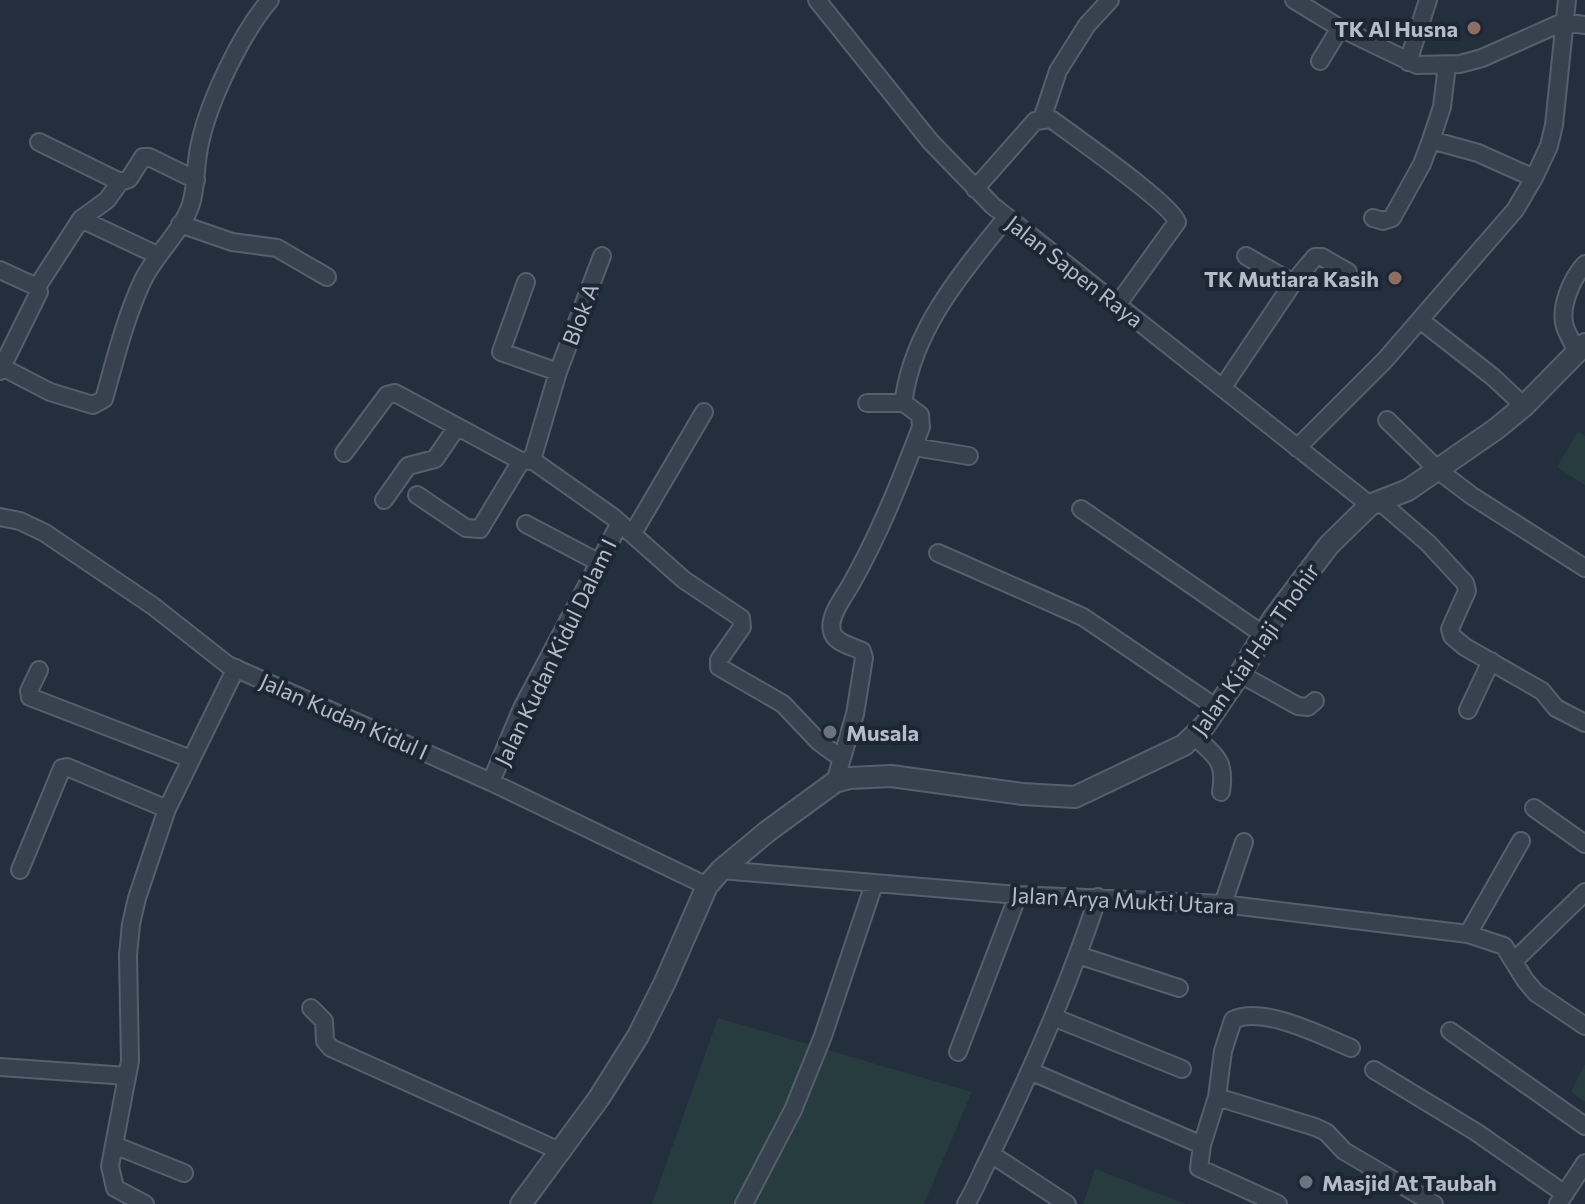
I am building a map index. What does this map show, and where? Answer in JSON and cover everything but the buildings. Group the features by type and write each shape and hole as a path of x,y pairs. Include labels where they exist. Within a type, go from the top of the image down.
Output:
{"street":[{"path":"0,270 37,287 39,292 1,368 50,392 93,405 99,403 104,399 142,282 190,206 200,143 212,104 253,20 270,0"},
{"path":"1042,119 1058,71 1087,25 1110,0"},
{"path":"1294,0 1340,28 1417,65 1447,65 1482,58 1563,22 1585,25"},
{"path":"1408,62 1428,0"},
{"path":"1297,448 1385,360 1515,210 1549,146 1567,0"},
{"name":"Jalan Sapen Raya","path":"822,2 930,141 1006,218 1297,448 1428,543 1465,583 1467,591 1450,629 1452,636 1491,661"},
{"path":"1320,61 1340,28"},
{"path":"1373,218 1385,221 1392,218 1422,164 1442,107 1447,65"},
{"path":"975,189 1035,121 1042,119 1051,119 1132,180 1176,219 1177,225 1118,304"},
{"path":"1431,140 1478,153 1534,178"},
{"path":"39,142 120,182"},
{"path":"37,287 81,219 107,200 120,182 129,179 143,157 196,180"},
{"path":"904,403 907,384 925,333 967,266 1006,218"},
{"path":"81,219 157,255"},
{"path":"180,224 232,242 277,248 327,277"},
{"name":"Blok A","path":"417,495 466,528 480,529 527,461 602,256"},
{"path":"1246,256 1293,283"},
{"path":"1223,387 1293,283 1316,256 1348,272"},
{"path":"1581,348 1564,325 1564,308 1573,281 1585,264"},
{"path":"526,282 501,352 558,372"},
{"path":"1420,320 1493,377 1524,406"},
{"name":"Jalan Kiai Haji Thohir","path":"835,782 891,776 1009,792 1075,797 1152,762 1195,737 1329,545 1375,503 1408,490 1472,448 1524,406 1581,348"},
{"path":"344,453 390,393 395,393 527,461 626,528 684,580 741,618 742,627 719,660 719,667 783,704 819,742 841,758"},
{"path":"521,1204 562,1152 638,1036 707,886 721,870 835,782 855,714 864,658 862,651 840,641 832,634 831,628 837,608 886,517 922,422 916,410 904,403 867,403"},
{"name":"Jalan Kudan Kidul Dalam I","path":"491,782 522,708 598,562 626,528 704,412"},
{"path":"1387,420 1439,471 1472,496 1585,568"},
{"path":"384,500 408,466 435,459 457,427"},
{"path":"914,447 969,456"},
{"path":"1081,509 1264,635"},
{"name":"Jalan Kudan Kidul I","path":"0,517 20,521 45,533 153,606 228,665 491,782 707,886"},
{"path":"526,524 598,562"},
{"path":"938,553 1083,617 1217,708"},
{"path":"1468,710 1491,661 1542,691 1556,708 1585,723"},
{"path":"145,1204 115,1188 110,1166 130,1061 128,955 131,924 167,809 236,668"},
{"path":"39,670 29,691 30,697 191,759"},
{"path":"1240,674 1298,706 1308,707 1315,701"},
{"path":"1195,737 1223,766 1221,792"},
{"path":"20,870 62,768 80,772 167,809"},
{"path":"1534,808 1585,844"},
{"path":"1468,934 1521,841"},
{"path":"1223,904 1244,842"},
{"name":"Jalan Arya Mukti Utara","path":"721,870 1018,895 1223,904 1468,934 1498,942 1515,960"},
{"path":"744,1204 793,1110 823,1036 874,884"},
{"path":"958,1052 1018,895"},
{"path":"1584,896 1515,960 1536,993 1585,1026"},
{"path":"966,1204 1030,1071 1078,955 1098,897"},
{"path":"1078,955 1179,988"},
{"path":"311,1008 324,1021 325,1041 331,1048 562,1152"},
{"path":"1278,1204 1199,1168 1202,1145 1217,1097 1226,1039 1233,1020 1243,1015 1280,1021 1351,1048"},
{"path":"1053,1017 1182,1069"},
{"path":"1450,1031 1585,1126"},
{"path":"0,1067 127,1076"},
{"path":"1374,1070 1476,1132 1562,1199 1585,1163"},
{"path":"1030,1071 1202,1145"},
{"path":"1217,1097 1326,1132 1344,1151 1434,1204"},
{"path":"114,1145 184,1173"},
{"path":"991,1154 1067,1204"}],"green space":[{"path":"1578,431 1585,436 1585,485 1557,467"},
{"path":"718,1018 972,1092 924,1204 652,1204"},
{"path":"1585,1064 1585,1102 1571,1092"},
{"path":"1095,1169 1186,1204 1083,1204"}],"place":[{"name":"TK Al Husna","path":"1474,28"},
{"name":"TK Mutiara Kasih","path":"1395,278"},
{"name":"Musala","path":"830,732"},
{"name":"Masjid At Taubah","path":"1306,1182"}]}
